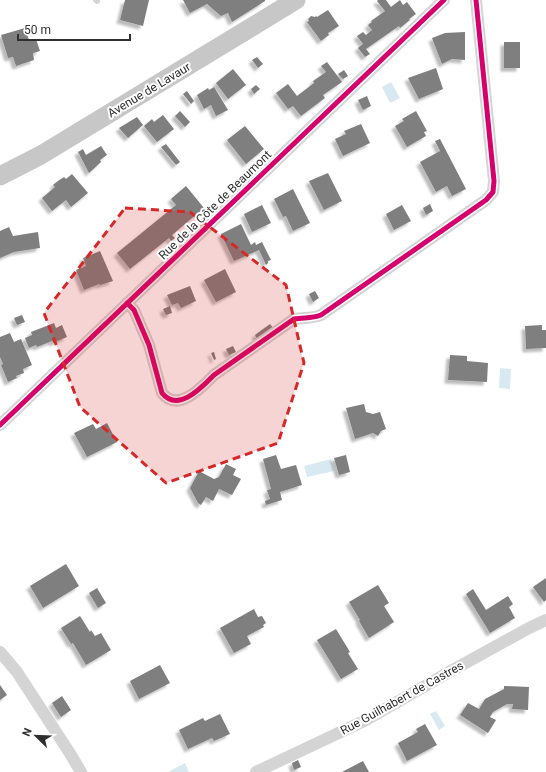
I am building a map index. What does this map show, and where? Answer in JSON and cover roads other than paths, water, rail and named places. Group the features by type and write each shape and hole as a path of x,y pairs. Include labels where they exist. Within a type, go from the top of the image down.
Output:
{"main road":[{"name":"Avenue de Lavaur","path":"0,176 41,155 296,0"}],"street":[{"name":"Rue de la Côte de Beaumont","path":"0,425 444,0"},
{"path":"127,303 134,310 148,346 162,393 166,398 177,401 193,394 214,376 294,319 312,318 320,315 486,200 493,192 494,181 476,0"},
{"name":"Rue Guilhabert de Castres","path":"256,772 366,720 451,671 546,620"},
{"path":"0,652 17,672 71,755 80,772"}]}
